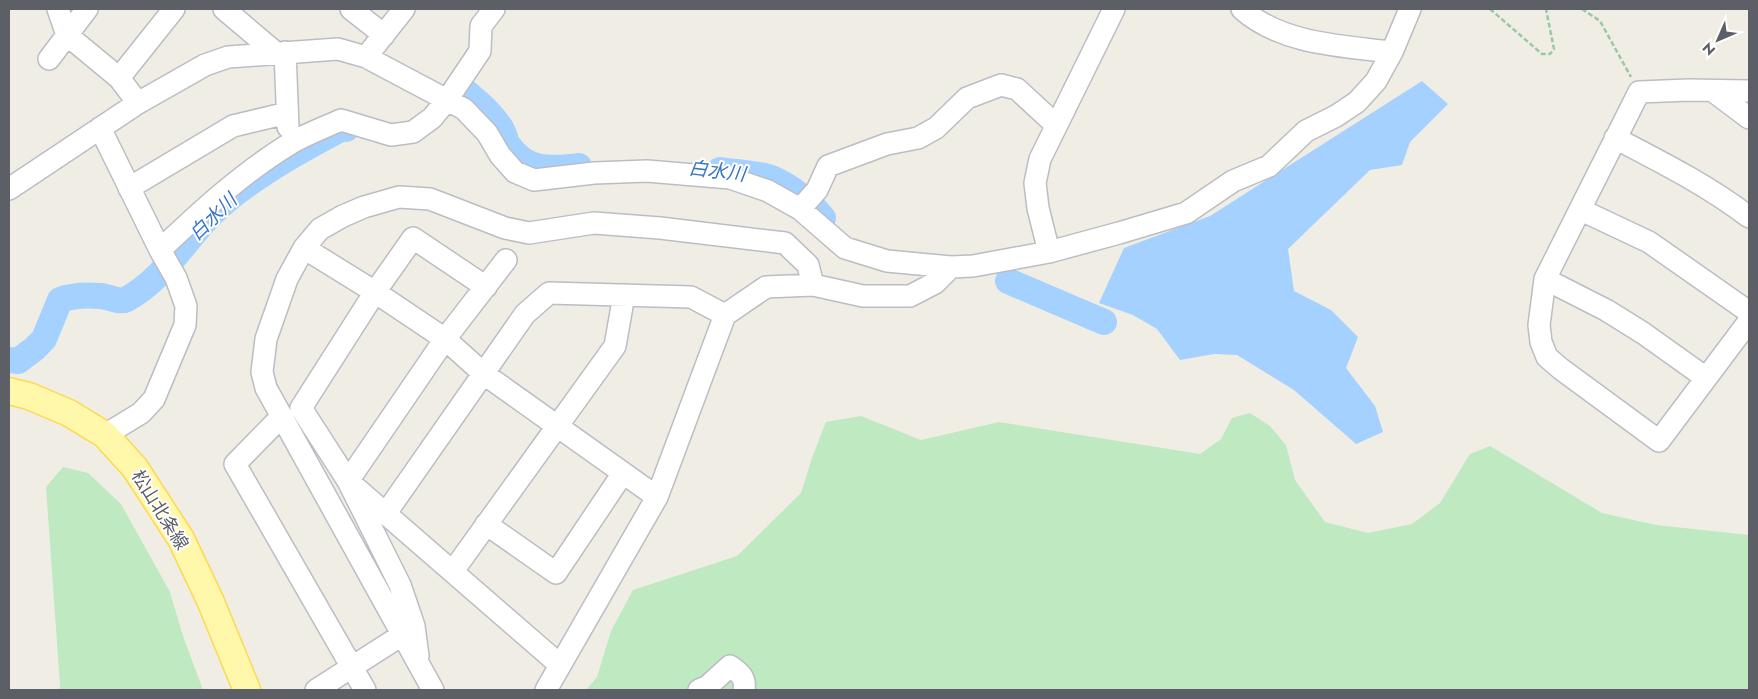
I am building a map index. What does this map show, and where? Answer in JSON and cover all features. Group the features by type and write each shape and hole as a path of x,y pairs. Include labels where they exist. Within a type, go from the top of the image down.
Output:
{"main road":[{"name":"松山北条線","path":"9,391 29,396 69,413 105,435 135,468 181,539 210,600 247,690"}],"street":[{"path":"58,9 67,35 119,78 138,103"},
{"path":"49,59 88,9"},
{"path":"119,78 174,9"},
{"path":"224,9 281,53 288,144"},
{"path":"351,9 384,35"},
{"path":"366,57 404,9"},
{"path":"160,250 221,193 288,144 340,120 391,136 413,132 432,118 447,100 480,51 481,26 494,9"},
{"path":"1049,252 1038,208 1035,183 1040,159 1114,9"},
{"path":"1242,9 1254,20 1281,32 1325,44 1392,52"},
{"path":"9,190 138,103 205,65 228,57 338,49 366,57 464,109 487,133 500,154 515,172 534,180 594,173 647,172 730,178 768,191 800,209 845,248 887,261 951,267 973,266 1049,252 1186,213 1233,181 1269,166 1306,131 1336,116 1357,102 1376,81 1392,52 1410,9"},
{"path":"800,209 816,190 828,166 886,144 918,138 936,128 967,98 1000,85 1017,89 1056,125"},
{"path":"1745,336 1706,378 1659,441 1547,357 1541,342 1539,325 1545,278 1639,92 1689,90 1749,91"},
{"path":"1713,91 1749,118"},
{"path":"129,188 233,126 287,113"},
{"path":"100,128 160,250 176,278 186,306 185,324 154,399 141,413 105,435"},
{"path":"1615,138 1689,176 1724,198 1749,217"},
{"path":"433,690 266,388 262,372 266,339 287,279 304,248 320,229 343,216 399,197 430,199 505,228 529,233 594,222 785,243 808,265 813,285"},
{"path":"1581,210 1649,242 1749,312"},
{"path":"420,668 414,626 400,585 348,481 302,408 375,292 413,238 486,287"},
{"path":"304,248 445,338 484,374 658,497"},
{"path":"348,481 445,338 506,260"},
{"path":"546,690 658,497 725,315 766,287 813,285 862,296 910,296 936,283 951,267"},
{"path":"1545,278 1643,332 1706,378"},
{"path":"386,513 525,314 549,293 691,297 725,315"},
{"path":"453,571 615,346 624,295"},
{"path":"282,416 235,464 350,667 365,690"},
{"path":"486,524 556,573 623,473"},
{"path":"348,481 560,665"},
{"path":"316,690 402,635"},
{"path":"699,690 708,686 730,666 741,673 745,685 744,690"}],"path":[{"path":"1490,9 1542,54 1550,54 1554,49 1546,9"},
{"path":"1582,9 1600,21 1632,79"}],"green space":[{"path":"1250,413 1270,426 1286,445 1295,480 1325,522 1368,533 1412,524 1440,503 1470,454 1490,446 1602,513 1656,525 1749,535 1749,690 586,690 597,677 611,631 633,590 737,556 801,493 826,422 861,416 921,440 999,422 1200,454 1221,439 1232,418"},
{"path":"63,467 88,473 121,504 170,592 183,636 203,690 59,690 46,487"}],"water":[{"path":"1422,81 1448,104 1410,142 1402,165 1370,170 1288,249 1294,291 1331,310 1358,337 1346,368 1375,406 1383,432 1356,444 1294,390 1237,355 1214,354 1180,360 1157,329 1133,315 1099,303 1124,248 1210,216"}],"waterway":[{"name":"白水川","path":"462,98 466,92 494,118 509,146 524,161 532,165 549,168 579,166"},
{"name":"白水川","path":"9,360 18,361 44,339 60,300 85,296 127,299 150,283 205,221 234,194 288,158 341,129 346,129"},
{"name":"白水川","path":"720,170 760,175 778,181 800,195 823,218"},
{"name":"白水川","path":"1008,281 1104,322"}]}
